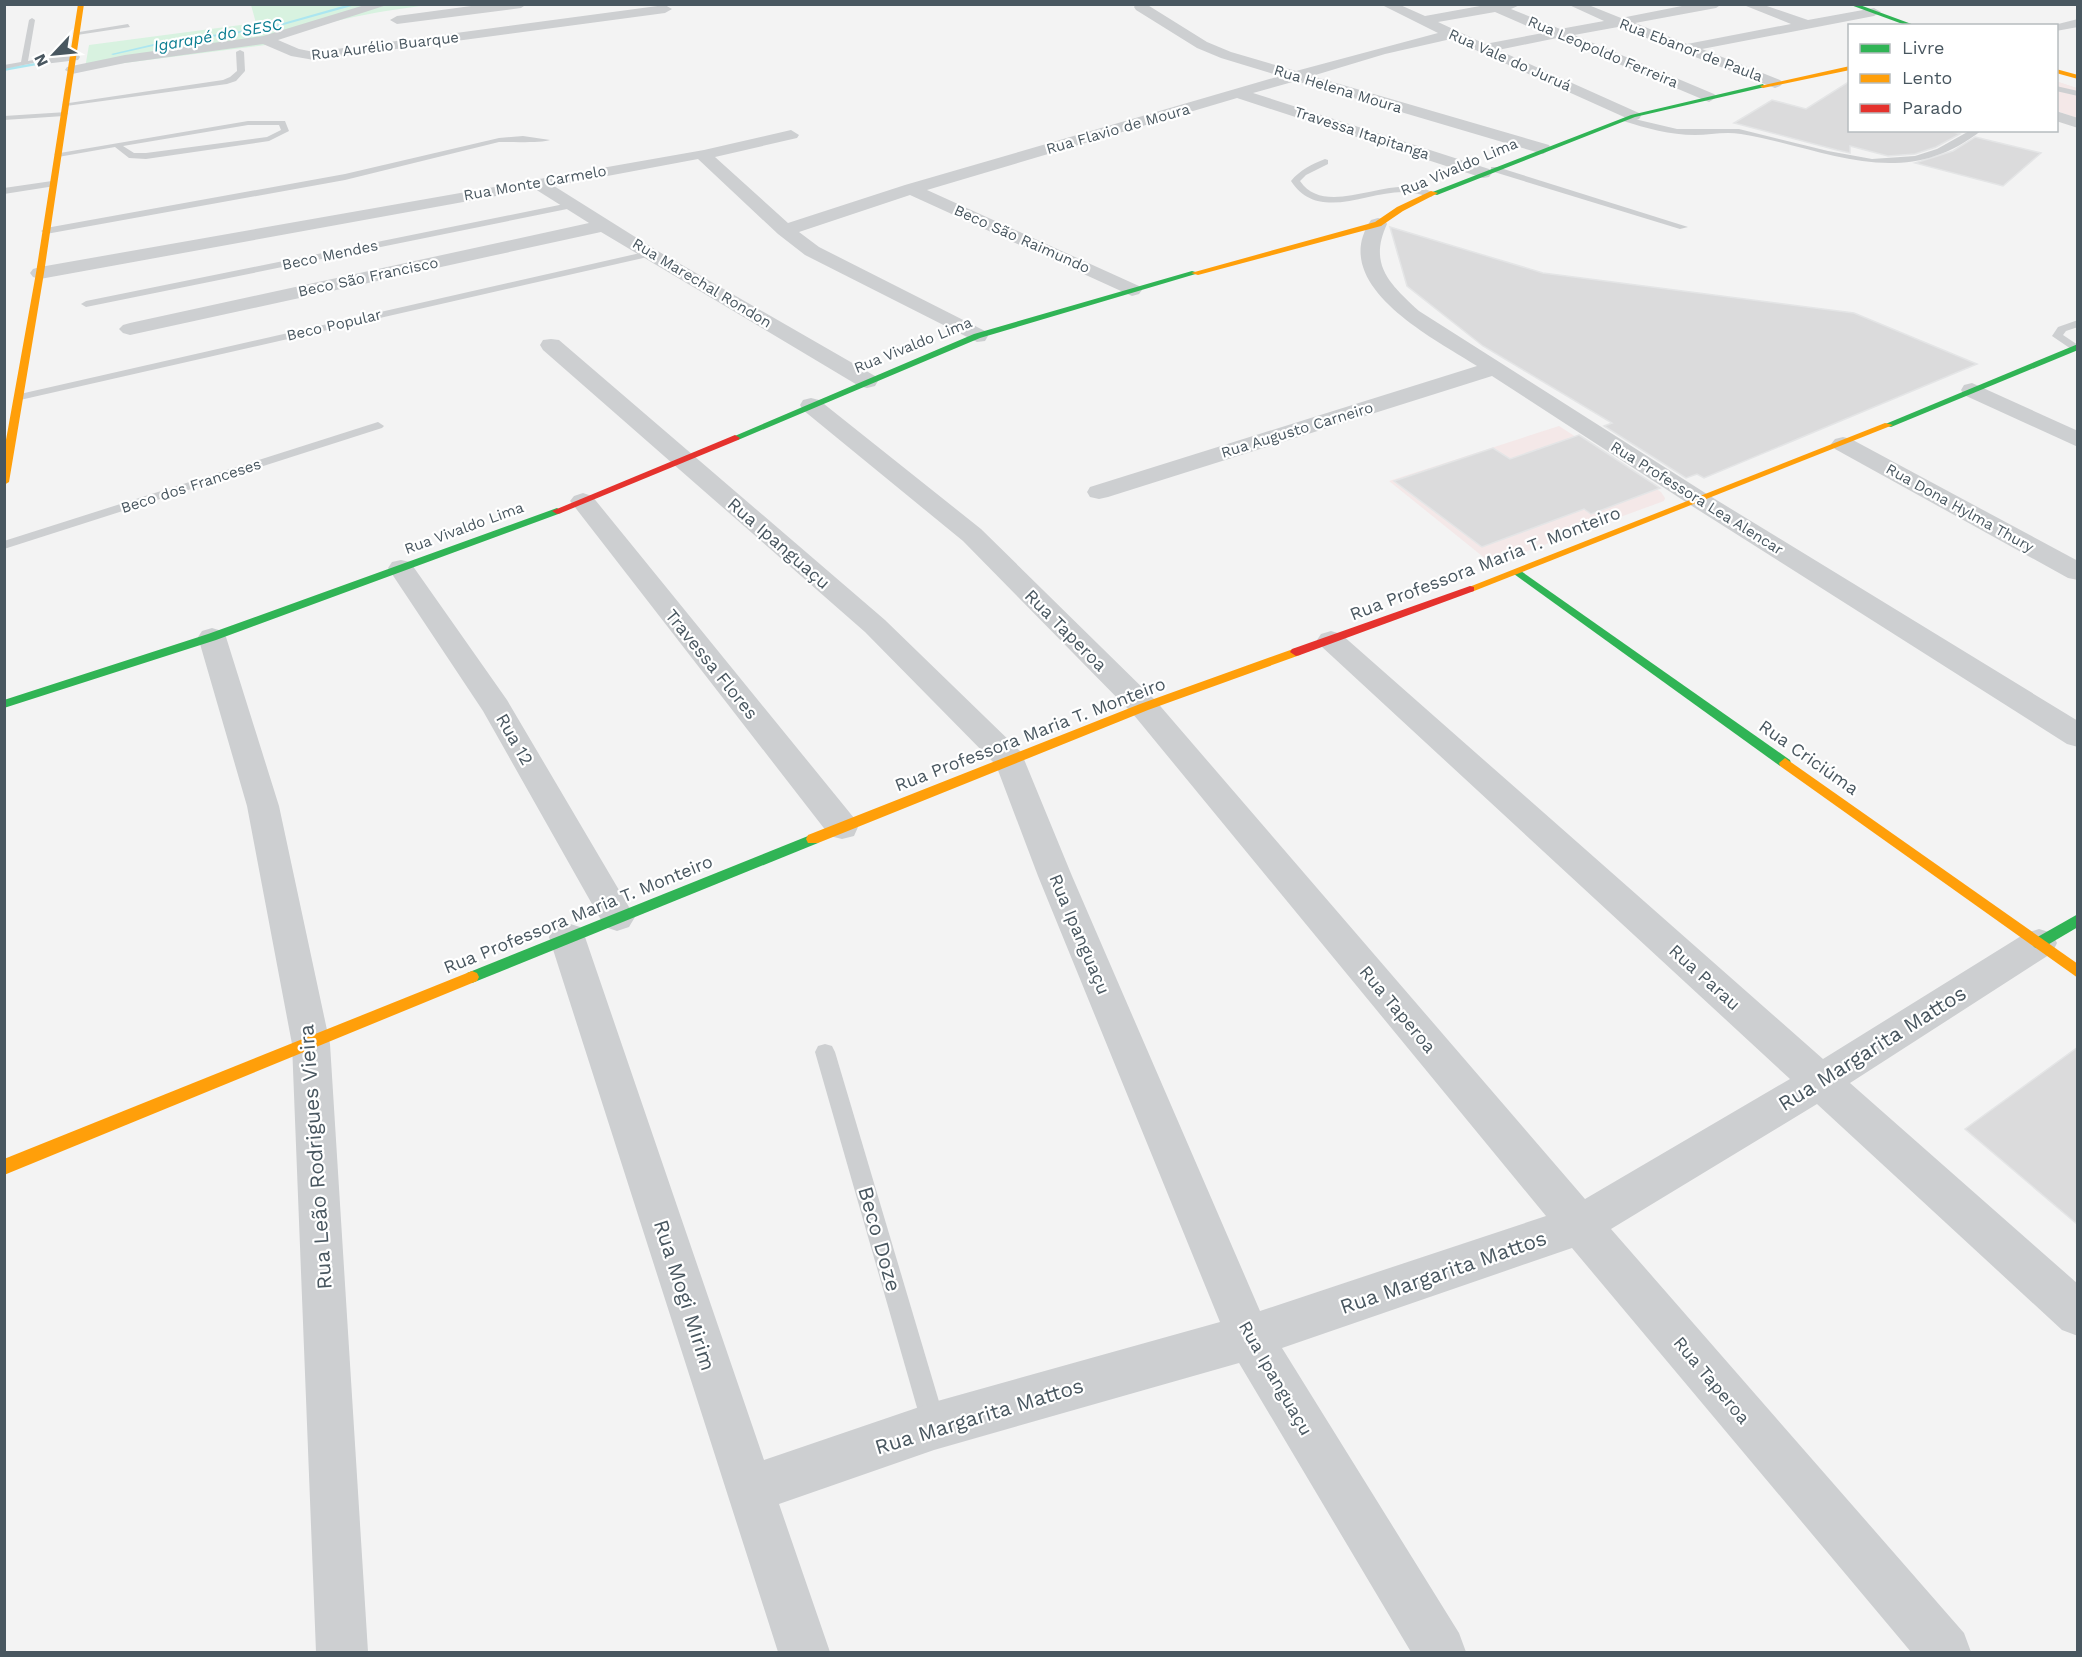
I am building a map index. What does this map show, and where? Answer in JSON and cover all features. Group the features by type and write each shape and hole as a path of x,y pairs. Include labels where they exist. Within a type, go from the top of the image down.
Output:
{"street":[{"path":"4,482 40,273 81,4"},
{"path":"44,60 73,63 125,59 265,40 384,4"},
{"path":"397,20 522,4 539,26"},
{"name":"Rua Vale do Juruá","path":"1386,4 1630,117"},
{"path":"1422,21 1516,4"},
{"name":"Rua Ebanor de Paula","path":"1573,4 1775,83"},
{"path":"1664,4 1681,11"},
{"path":"1484,48 1716,4"},
{"path":"1747,4 1807,24"},
{"path":"1850,4 1909,24"},
{"name":"Rua Helena Moura","path":"1141,7 1212,50 1544,149"},
{"name":"Rua Leopoldo Ferreira","path":"1497,8 1709,97"},
{"name":"Rua Aurélio Buarque","path":"265,40 296,53 314,56 665,9"},
{"path":"1686,48 1874,12"},
{"path":"2058,27 2078,22"},
{"name":"Rua Flavio de Moura","path":"785,230 911,189 1381,51 1452,34"},
{"name":"Rua Vivaldo Lima","path":"4,704 212,638 583,501 977,336 1132,290 1378,224 1400,209 1431,194 1630,117 1709,97 1848,68"},
{"name":"Travessa Itapitanga","path":"1240,94 1489,171"},
{"path":"2058,117 2078,123"},
{"path":"704,155 791,135"},
{"name":"Rua Monte Carmelo","path":"40,273 689,154 704,155"},
{"path":"704,155 785,230 812,251 977,336"},
{"name":"Rua Marechal Rondon","path":"538,183 649,254 867,381"},
{"name":"Beco São Raimundo","path":"911,189 1132,290"},
{"name":"Rua Professora Lea Alencar","path":"1378,224 1370,237 1368,252 1373,272 1388,293 1421,322 1701,501 2078,736"},
{"name":"Beco São Francisco","path":"130,329 607,225"},
{"name":"Rua Ipanguaçu","path":"551,345 875,626 1010,760 1055,876 1249,1338 1440,1653"},
{"name":"Rua Professora Maria T. Monteiro","path":"4,1167 311,1044 567,936 1010,760 1144,707 1518,572 1844,444 2076,347"},
{"name":"Rua Augusto Carneiro","path":"1100,492 1494,368"},
{"path":"1972,390 2078,440"},
{"name":"Rua Taperoa","path":"811,405 972,535 1144,707 1580,1225 1945,1653"},
{"name":"Rua Dona Hylma Thury","path":"1844,444 2078,572"},
{"name":"Travessa Flores","path":"583,501 842,827"},
{"name":"Rua 12","path":"402,568 496,707 617,917"},
{"name":"Rua Criciúma","path":"1518,572 2078,972"},
{"name":"Rua Leão Rodrigues Vieira","path":"212,638 263,806 311,1044 342,1653"},
{"name":"Rua Parau","path":"1331,640 2078,1314"},
{"name":"Rua Margarita Mattos","path":"749,1490 934,1426 1249,1338 1580,1225 1820,1081 2078,920"},
{"name":"Rua Mogi Mirim","path":"567,936 804,1653"}],"lane":[{"path":"24,63 32,20"},
{"path":"77,33 128,26"},
{"path":"4,118 224,82 233,79 241,71 240,52"},
{"path":"4,66 44,60"},
{"path":"2058,88 2078,93"},
{"path":"1630,117 1674,131 1692,133 1717,129 1739,131 1868,161 1890,162 1915,159 1943,150 1974,132"},
{"path":"58,154 248,123 269,121 282,123 285,131 268,139 146,156 132,156 117,146"},
{"path":"46,231 345,177 499,140 522,138 546,140"},
{"path":"1325,162 1303,173 1295,181 1298,187 1307,194 1341,200 1402,189 1431,194"},
{"path":"1489,171 1683,227"},
{"path":"4,191 52,184"},
{"name":"Beco Mendes","path":"86,304 574,205"},
{"name":"Beco Popular","path":"20,397 649,254"},
{"path":"2076,347 2057,336 2062,329 2078,323"},
{"name":"Beco dos Franceses","path":"4,545 378,426"},
{"name":"Beco Doze","path":"825,1052 934,1426"}],"shaded area":[{"path":"2058,82 2077,88 2077,118 2058,111"},
{"path":"1559,426 1661,492 1665,498 1664,501 1492,564 1389,481"}],"green space":[{"path":"251,5 429,5 367,14 325,24 266,45 85,68 89,45 256,23"}],"building":[{"path":"1848,82 1848,132 1954,132 1960,134 1936,147 1915,154 1888,156 1850,146 1850,153 1734,123 1772,100 1806,109"},
{"path":"1975,137 2041,153 2003,186 1915,163 1953,151"},
{"path":"1390,227 1543,273 1854,313 1977,364 1704,478 1697,474 1686,478 1604,426 1612,423 1483,346 1407,286"},
{"path":"1579,435 1660,488 1591,514 1584,509 1482,547 1394,481 1493,448 1510,459"},
{"path":"2078,1047 2078,1225 1965,1129"}],"waterway":[{"name":"Igarapé do SESC","path":"113,54 162,43 269,28 357,4"},
{"name":"Igarapé do SESC","path":"4,70 41,63"}],"traffic: fast":[{"path":"1850,4 1909,24"},
{"path":"1434,193 1633,116 1763,86"},
{"path":"735,438 977,336 1195,273"},
{"path":"1888,425 2078,347"},
{"path":"4,704 212,637 557,511"},
{"path":"1518,572 1785,763"},
{"path":"472,977 813,839"},
{"path":"2039,943 2078,920"}],"traffic: slow":[{"path":"4,482 40,273 81,4"},
{"path":"1763,86 1848,68"},
{"path":"2058,72 2078,77"},
{"path":"1195,273 1378,224 1400,209 1434,193"},
{"path":"1470,589 1888,425"},
{"path":"813,839 1144,707 1296,652"},
{"path":"1785,763 2078,972"},
{"path":"4,1167 472,977"}],"traffic: jam":[{"path":"557,511 735,438"},
{"path":"1296,652 1470,589"}]}
